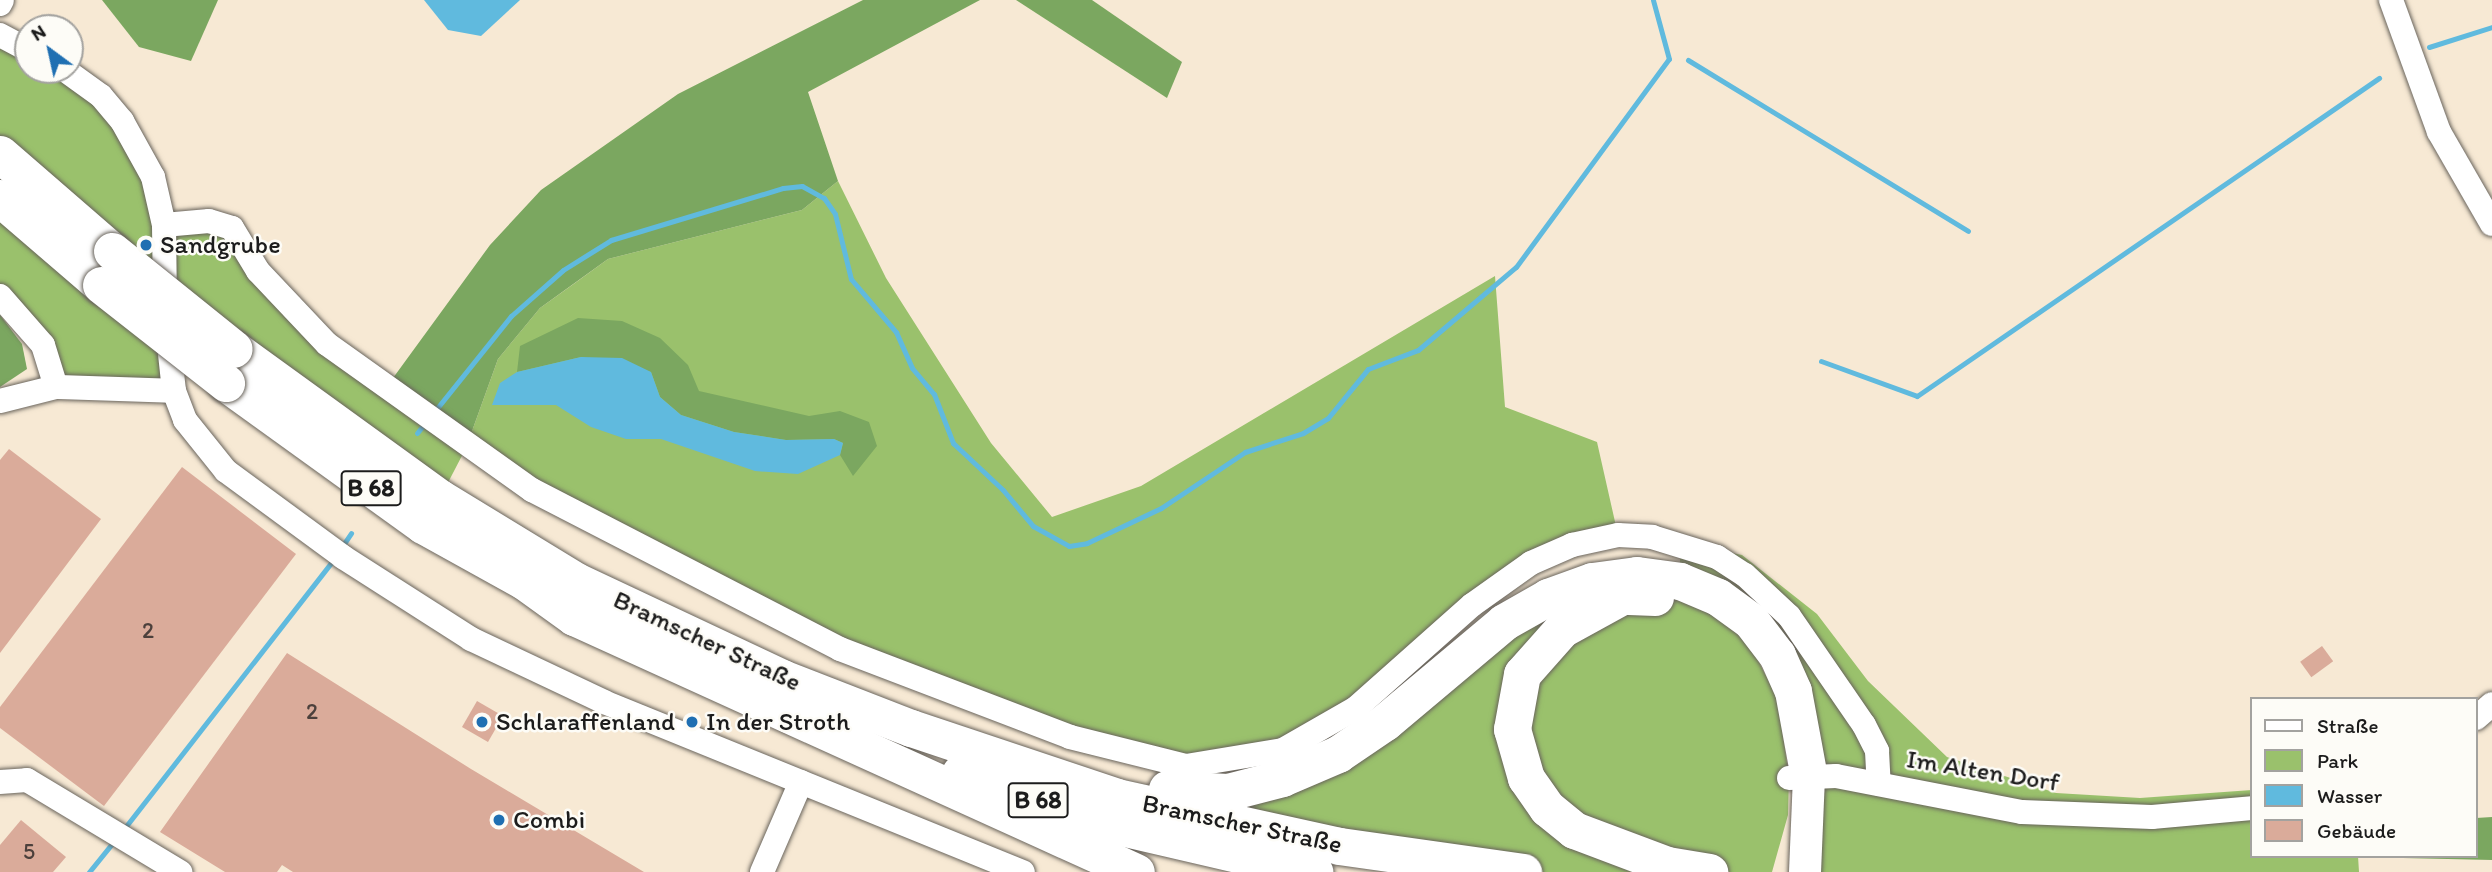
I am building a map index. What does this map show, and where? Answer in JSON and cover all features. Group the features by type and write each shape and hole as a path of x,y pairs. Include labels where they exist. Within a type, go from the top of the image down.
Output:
{"highway":[{"name":"B 68","path":"0,154 107,268"},
{"name":"B 68","path":"0,198 107,268 423,525 524,582 574,617 767,708 1108,824 1314,872"},
{"name":"Bramscher Straße","path":"230,366 576,581 782,678 1117,797 1339,846 1523,872"},
{"path":"1057,777 1122,780 1180,792 1228,792 1282,778 1338,754 1385,722 1428,682 1526,610 1592,581 1637,575 1680,581 1718,597 1751,621 1777,655 1793,691 1799,777"},
{"path":"1709,872 1667,865 1601,844 1547,808 1526,778 1512,729 1522,674 1562,629 1622,596 1672,597 1718,615 1751,647 1778,699 1799,777"},
{"path":"767,708 1136,872"}],"main road":[{"path":"1799,777 1799,815 1805,872"},
{"path":"1783,872 1799,815"}],"street":[{"path":"2391,0 2439,132 2492,224"},
{"path":"84,84 101,96 138,145 153,177 164,225 165,307 174,391 185,420 226,471 337,553 471,639 530,668 1023,872"},
{"path":"164,225 209,221 232,228 258,271 327,344 428,419 531,490 839,649 1070,737 1186,766 1253,758 1318,732 1356,708 1472,605 1531,563 1572,545 1618,536 1680,543 1717,557 1745,575 1790,616 1864,725 1877,751 1879,784"},
{"path":"0,296 43,345 56,387"},
{"path":"0,401 56,387 174,391"},
{"path":"2478,716 2492,704"},
{"name":"Im Alten Dorf","path":"1799,777 1879,784 2022,812 2152,817 2250,808"},
{"path":"0,782 27,780 180,872"},
{"path":"762,872 801,782"}],"green space":[{"path":"102,0 218,0 191,61 139,47"},
{"path":"863,0 980,0 808,92 838,181 802,210 608,259 540,308 498,359 467,445 385,389 490,245 541,190 678,94"},
{"path":"1016,0 1092,0 1182,62 1167,98"},
{"path":"0,35 14,42 14,84 84,84 101,96 161,212 209,221 258,271 467,445 498,359 540,308 608,259 802,210 838,181 886,278 991,443 1052,517 1141,486 1495,276 1505,407 1597,442 1618,535 1572,545 1318,732 1186,766 840,649 467,446 440,498 169,338 174,391 56,387 0,296"},
{"path":"0,315 22,344 27,369 0,387"},
{"path":"578,318 622,321 660,338 688,365 699,391 809,416 840,411 869,422 877,446 853,476 840,455 843,443 834,439 786,440 734,432 681,415 660,397 651,372 581,357 517,372 520,346"},
{"path":"1680,543 1742,555 1817,614 1868,681 1947,757 2056,793 2140,798 2250,790 2250,858 2358,858 2359,872 1816,872 1775,653 1680,581"},
{"path":"1672,597 1718,616 1751,647 1778,699 1789,778 1788,815 1772,872 1523,872 1122,780 1180,792 1282,778 1504,622"},
{"path":"2492,817 2492,860 2403,858 2478,858 2478,818"}],"water":[{"path":"424,0 520,0 481,36 448,30"},
{"path":"581,357 622,358 651,372 660,397 681,415 734,432 786,440 834,439 843,443 840,455 798,474 755,471 661,439 626,439 591,427 556,405 492,405 500,383 517,372"}],"building":[{"path":"9,449 101,519 0,653 0,460"},
{"path":"182,467 296,554 104,806 0,728 0,707"},
{"path":"2322,646 2333,661 2311,677 2300,662"},
{"path":"287,653 471,769 644,872 293,872 282,865 277,872 225,872 160,832"},
{"path":"477,701 503,716 488,742 462,727"},
{"path":"21,820 66,857 53,872 0,872 0,845"}],"waterway":[{"path":"434,412 511,316 563,270 611,240 783,188 802,186 824,198 835,214 851,279 896,332 912,368 934,394 953,443 1003,490 1033,526 1069,546 1087,543 1161,508 1245,452 1303,433 1328,418 1368,369 1418,350 1516,267 1669,59 1653,0"},
{"path":"2429,47 2492,27"},
{"path":"1688,60 1968,231"},
{"path":"1821,361 1917,396 2379,78"},
{"path":"417,433 426,422"},
{"path":"341,548 351,533"},
{"path":"123,830 334,559"},
{"path":"89,872 114,841"}],"place":[{"name":"Sandgrube","path":"146,245"},
{"name":"Schlaraffenland","path":"482,722"},
{"name":"In der Stroth","path":"692,722"},
{"name":"Combi","path":"499,820"}]}
